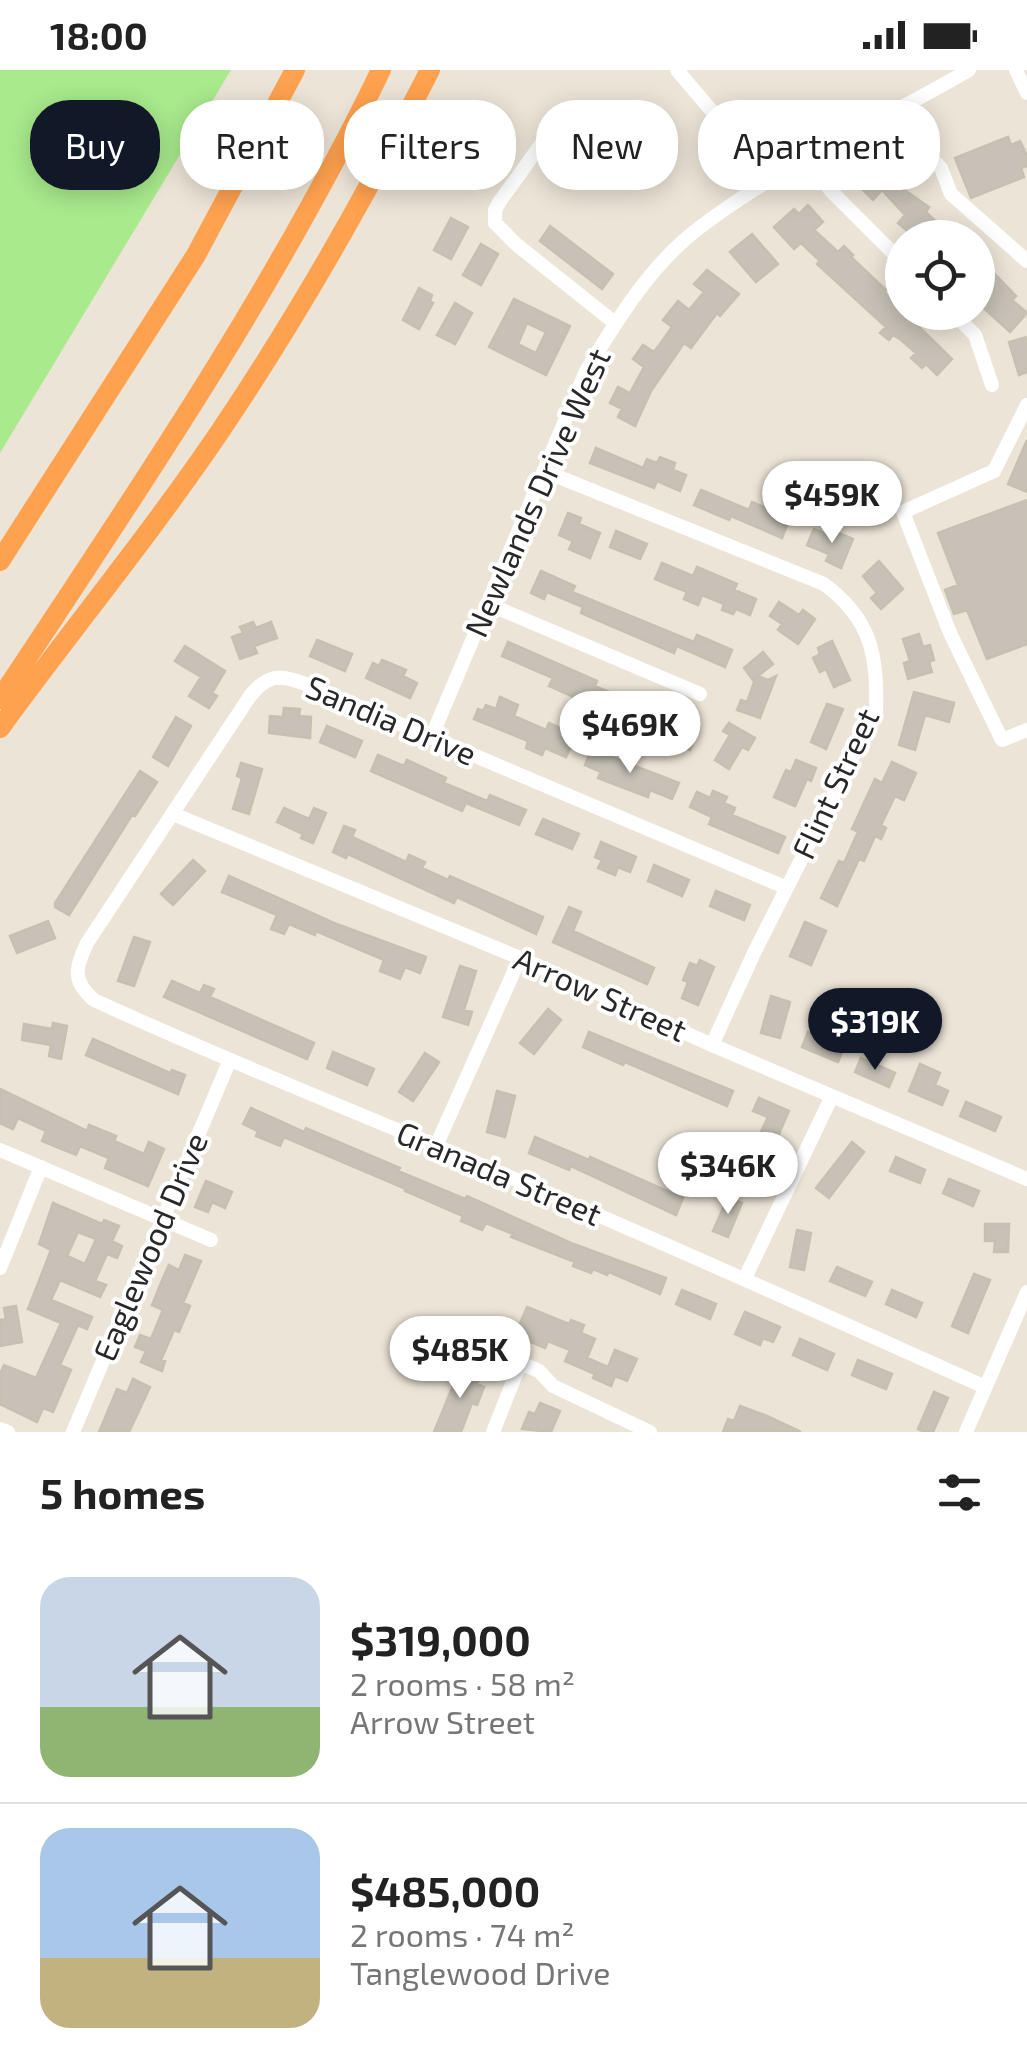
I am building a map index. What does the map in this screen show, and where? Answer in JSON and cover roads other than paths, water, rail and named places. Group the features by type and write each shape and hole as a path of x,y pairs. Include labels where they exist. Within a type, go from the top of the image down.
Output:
{"highway":[{"path":"196,255 282,70"},
{"path":"0,562 196,255 295,70"},
{"path":"0,699 218,364 343,149 381,70"},
{"path":"0,728 230,416 343,237 430,70"}],"street":[{"path":"677,70 703,100"},
{"name":"Newlands Drive West","path":"913,100 950,75 969,70"},
{"path":"1016,70 1027,93"},
{"path":"536,151 500,201 494,223 615,324"},
{"path":"940,166 950,194 1027,262"},
{"name":"Newlands Drive West","path":"431,738 586,371 654,272 696,229 756,190"},
{"path":"830,190 885,245"},
{"path":"970,330 992,385"},
{"path":"1027,405 994,471 903,512 950,633 1002,740 1027,730"},
{"name":"Flint Street","path":"544,471 824,584 844,599 860,619 878,668 876,710 712,1045"},
{"path":"488,604 700,694"},
{"name":"Sandia Drive","path":"78,977 87,943 250,696 273,676 304,683 787,888"},
{"name":"Arrow Street","path":"173,814 520,958 712,1045 1027,1179"},
{"path":"436,1146 520,958"},
{"name":"Granada Street","path":"78,977 80,988 94,1000 228,1062 745,1278 985,1388"},
{"name":"Eaglewood Drive","path":"73,1432 228,1062"},
{"path":"745,1278 832,1096"},
{"path":"0,1150 211,1240"},
{"path":"0,1268 40,1167"},
{"path":"966,1432 1027,1292"},
{"path":"454,1333 538,1371 552,1386 649,1432"},
{"path":"493,1432 520,1364"},
{"path":"0,1428 8,1432"}]}
